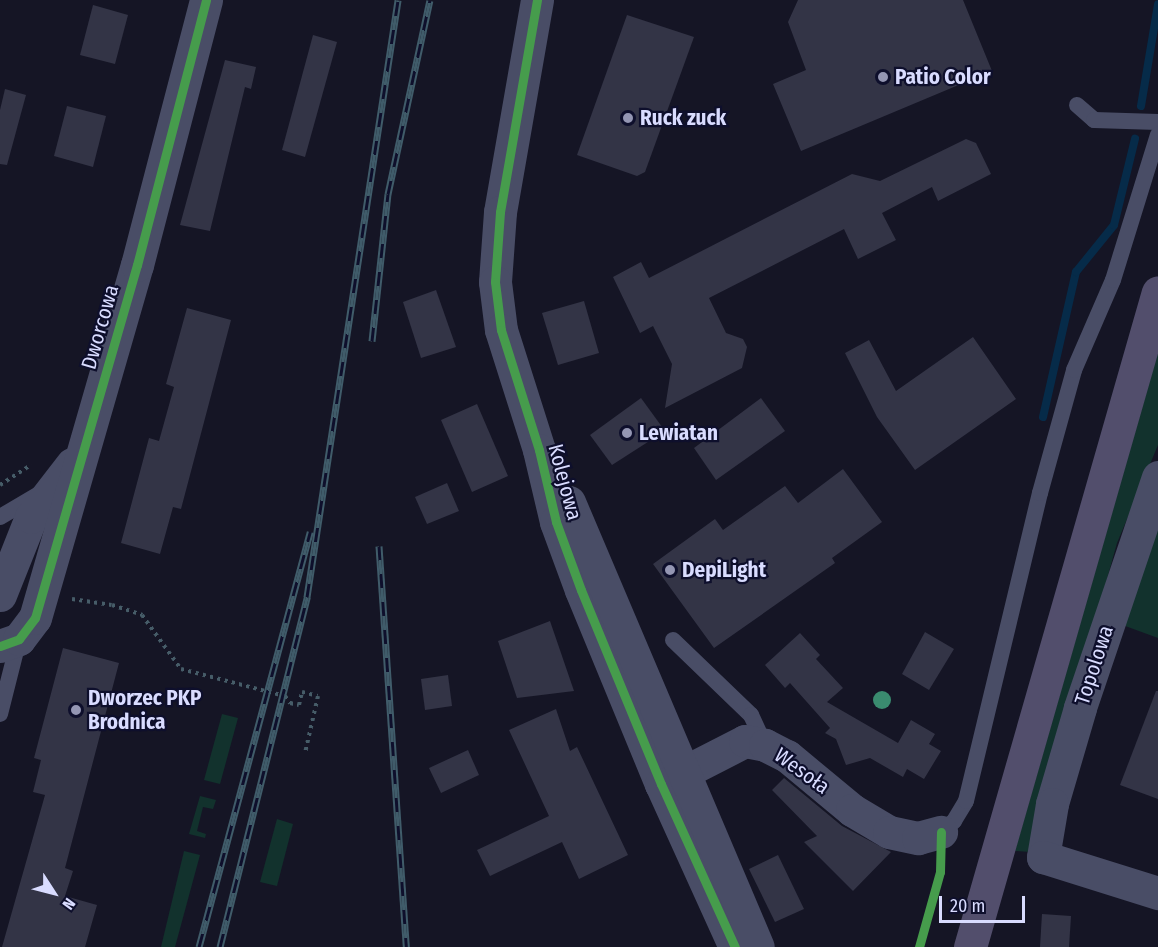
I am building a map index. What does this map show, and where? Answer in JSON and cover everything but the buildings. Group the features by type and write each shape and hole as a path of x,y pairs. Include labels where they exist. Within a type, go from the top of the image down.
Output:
{"main road":[{"path":"970,947 1158,292"}],"street":[{"name":"Dworcowa","path":"10,642 35,618 80,454 136,266 206,0"},
{"name":"Kolejowa","path":"537,0 500,212 495,282 501,330 540,450 556,522 593,584 672,778 735,947"},
{"name":"Dworcowa","path":"0,595 16,547 55,484 80,454"},
{"name":"Topolowa","path":"1158,477 1080,708 1052,804 1043,857 1158,893"},
{"name":"Wesoła","path":"672,778 745,741 765,745 787,756 852,810 889,832 918,838 941,832"},
{"name":"Kolejowa","path":"672,778 758,947"}],"lane":[{"path":"1077,105 1094,120 1158,122"},
{"path":"941,832 954,821 966,801 1040,493 1074,370 1113,279 1158,135"},
{"path":"0,517 55,484"},
{"path":"673,640 751,715 765,745"},
{"path":"0,714 10,642"}],"path":[{"path":"71,599 112,605 142,615 181,669 285,696 290,703 299,705 302,692 318,696 304,753"}],"green space":[{"path":"1158,352 1158,445 1117,543 1031,852 1015,851"},
{"path":"1158,529 1158,638 1117,623"},
{"path":"222,714 238,718 220,784 204,780"},
{"path":"200,796 216,800 213,809 203,807 197,831 206,834 205,838 189,834"},
{"path":"277,819 293,824 277,886 260,882"},
{"path":"184,851 200,855 175,947 161,947"}],"waterway":[{"path":"1141,106 1158,4"},
{"path":"1043,417 1076,272 1114,225 1135,139"}],"railway":[{"path":"220,947 307,597 398,0"},
{"path":"372,341 388,194 430,0"},
{"path":"199,947 310,532"},
{"path":"379,546 406,947"}],"cycle path":[{"path":"0,646 19,639 35,618 137,265 206,0"},
{"path":"537,0 500,212 495,282 501,330 539,450 556,522 581,590 661,784 735,947"},
{"path":"919,947 940,872 941,832"}],"place":[{"name":"Patio Color","path":"883,77"},
{"name":"Ruck zuck","path":"628,118"},
{"name":"Lewiatan","path":"627,433"},
{"name":"DepiLight","path":"670,570"},
{"name":"Dworzec PKP Brodnica","path":"76,710"}]}
